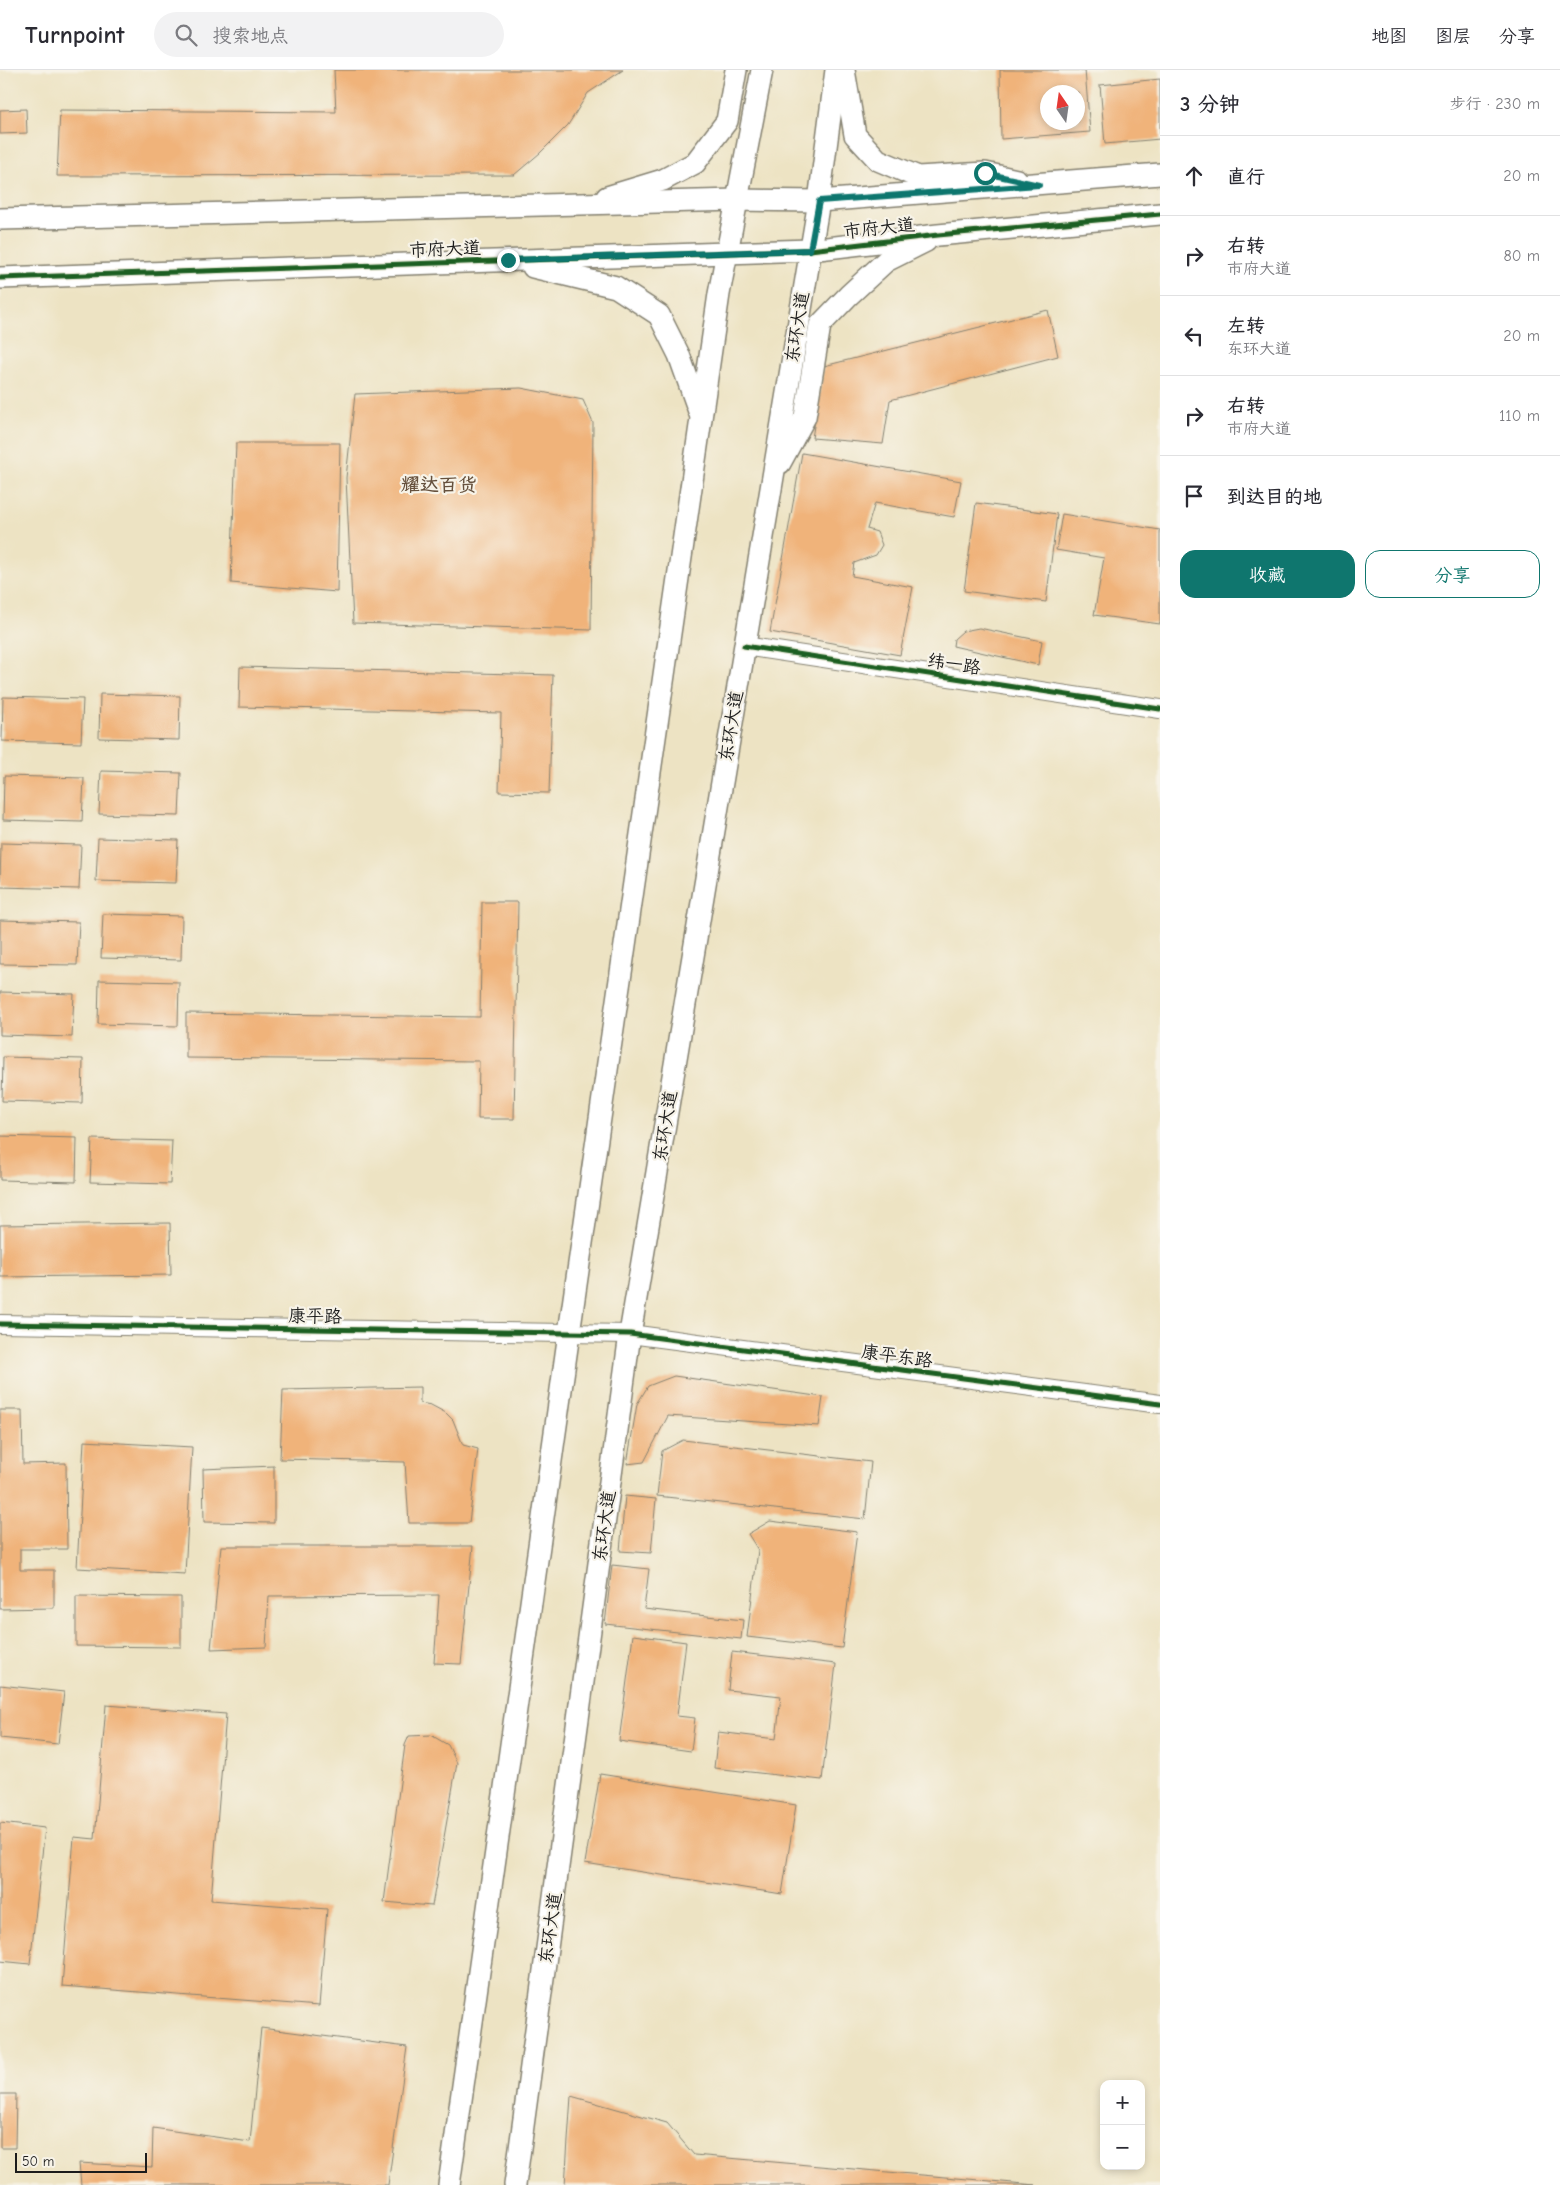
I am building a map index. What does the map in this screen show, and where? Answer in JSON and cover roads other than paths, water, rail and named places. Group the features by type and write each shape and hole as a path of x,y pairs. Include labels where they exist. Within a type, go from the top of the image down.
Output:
{"main road":[{"path":"581,204 663,180 695,163 727,121 736,70"},
{"path":"449,2185 701,417 727,253 762,70"},
{"name":"东环大道","path":"516,2185 630,1334 819,201 836,70"},
{"path":"844,70 855,135 878,160 918,177 985,173 1039,185"},
{"name":"市府大道","path":"0,219 737,200 819,201 1160,174"},
{"name":"市府大道","path":"0,278 810,250 938,235 1160,214"},
{"path":"772,479 805,417 820,325 848,295 886,261 938,235"},
{"path":"508,260 616,287 659,315 680,355 701,417"}],"street":[{"name":"纬一路","path":"744,646 1160,709"},
{"name":"康平路","path":"0,1324 630,1334"},
{"name":"康平东路","path":"630,1334 1160,1404"}],"district":[{"name":"耀达百货","path":"439,484"}]}
